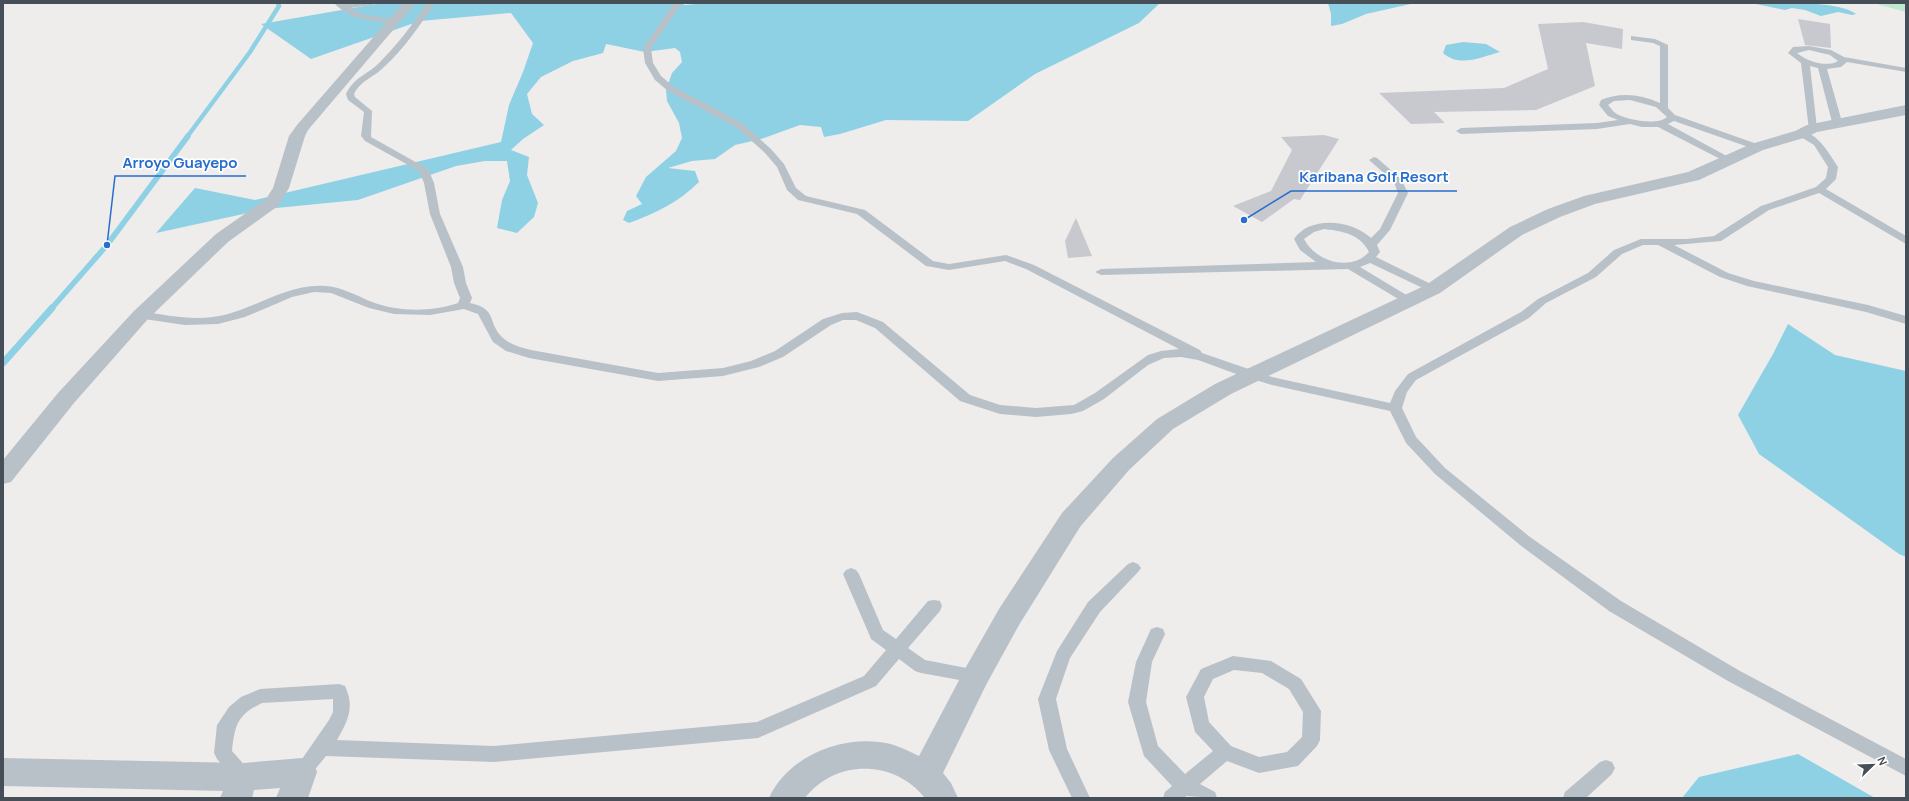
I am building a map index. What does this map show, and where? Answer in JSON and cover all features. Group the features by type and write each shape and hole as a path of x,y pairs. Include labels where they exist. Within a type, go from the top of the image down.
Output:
{"street":[{"path":"3,476 66,398 141,315 222,238 272,202 281,188 297,136 302,128 410,3"},
{"path":"786,798 794,786 817,767 844,756 873,753 901,760 933,787 976,676 1009,617 1071,520 1121,464 1165,424 1223,389 1433,289 1516,231 1554,213 1590,200 1693,176 1757,147 1837,122 1906,110"},
{"path":"3,772 240,787 297,785"}],"lane":[{"path":"340,5 372,3"},
{"path":"431,3 411,32 380,66 355,84 350,94 351,98 368,111 369,117 366,136 368,139 423,169 429,183 435,214 457,267 460,283 466,298 463,305"},
{"path":"678,3 674,11 647,48 649,63 658,78 671,89 739,125 768,151 781,166 792,190 802,198 861,212 930,264 949,267 997,258 1016,262 1089,296 1201,356 1252,375 1350,400 1395,408"},
{"path":"340,5 362,16 393,21"},
{"path":"1634,38 1664,45 1664,108"},
{"path":"1842,60 1843,62 1837,66 1822,66 1805,62 1794,56 1792,51 1801,48 1817,49 1833,54 1842,60 1906,70"},
{"path":"1805,62 1807,131 1833,167 1831,179 1820,189 1765,208 1718,239 1687,242 1641,242 1618,252 1592,275 1542,301 1525,315 1431,364 1412,377 1401,390 1395,408 1411,440 1440,471 1525,541 1615,606 1734,676 1906,768"},
{"path":"1822,66 1837,122"},
{"path":"1630,122 1611,114 1603,106 1604,102 1616,98 1636,98 1664,108 1672,117 1757,147"},
{"path":"1461,131 1597,126 1630,122 1660,124 1669,121 1672,117"},
{"path":"1660,124 1729,160"},
{"path":"1372,244 1385,230 1403,193 1398,181 1374,160"},
{"path":"1820,189 1906,241"},
{"path":"1101,272 1335,265 1350,266 1363,264 1371,259 1375,252 1372,244 1364,237 1339,227 1324,226 1312,228 1303,233 1300,239 1301,247 1321,261 1335,265"},
{"path":"1660,242 1724,275 1751,284 1868,309 1906,320"},
{"path":"1371,259 1433,289"},
{"path":"1350,266 1409,301"},
{"path":"141,315 198,323 229,317 295,292 312,289 335,291 388,310 430,311 456,308 463,305 477,308 483,312 497,339 510,348 529,354 658,377 723,372 755,364 779,354 827,322 842,317 857,316 879,325 965,398 980,405 1007,412 1030,413 1076,408 1106,392 1140,365 1157,356 1171,353 1201,356"},
{"path":"1081,798 1058,750 1047,699 1063,656 1094,607 1133,568"},
{"path":"851,574 877,634 921,666 976,676"},
{"path":"321,748 494,754 758,730 870,681 934,606"},
{"path":"1157,634 1144,662 1137,702 1150,750 1178,792 1208,798"},
{"path":"1233,663 1265,666 1295,684 1312,711 1312,740 1292,760 1259,765 1225,752 1201,726 1195,697 1207,674 1233,663"},
{"path":"240,787 231,765 223,753 226,725 235,712 247,702 260,696 339,691 342,697 342,709 332,732 297,785"},
{"path":"1178,792 1225,752"},
{"path":"1572,798 1606,768"}],"green space":[{"path":"1873,3 1906,3 1906,12"}],"water":[{"path":"382,3 679,3 685,5 707,3 1160,3 1139,23 1035,74 968,121 886,120 840,134 824,137 821,127 800,125 761,139 735,145 715,159 692,161 668,168 695,171 699,182 667,206 629,223 623,220 627,211 642,204 636,196 646,177 676,151 682,138 679,123 667,101 666,90 672,73 682,62 680,52 675,48 645,52 606,44 603,53 573,61 541,77 527,94 532,114 544,125 523,139 511,150 529,157 527,175 538,203 534,217 517,233 497,228 502,200 510,181 507,161 485,161 456,166 358,200 266,209 156,233 195,188 255,200 501,142 509,105 533,43 511,13 420,21 311,59 261,24"},
{"path":"1328,3 1415,3 1366,14 1342,24 1331,26 1331,14"},
{"path":"1751,3 1821,4 1836,6 1856,14 1852,15 1838,12 1821,16 1805,10 1792,8 1785,10"},
{"path":"1463,42 1486,44 1500,52 1463,61 1456,60 1443,53 1446,45"},
{"path":"1788,324 1835,355 1906,371 1906,557 1899,554 1759,454 1738,415 1773,354"},
{"path":"1798,754 1875,798 1682,798 1699,777"}],"building":[{"path":"1798,19 1830,24 1831,48 1805,45"},
{"path":"1583,22 1623,29 1622,49 1586,43 1595,86 1536,110 1434,112 1445,123 1411,124 1379,93 1504,88 1548,69 1538,24"},
{"path":"1324,135 1339,139 1300,200 1294,199 1262,222 1233,206 1271,191 1292,150 1281,137"},
{"path":"1076,218 1092,256 1068,258 1065,241"}],"waterway":[{"path":"187,137 250,52 279,6 278,3"},
{"path":"51,309 107,245 188,136"},
{"path":"3,363 52,308"}],"place":[{"name":"Karibana Golf Resort","path":"1244,220"},
{"name":"Arroyo Guayepo","path":"107,245"}]}
